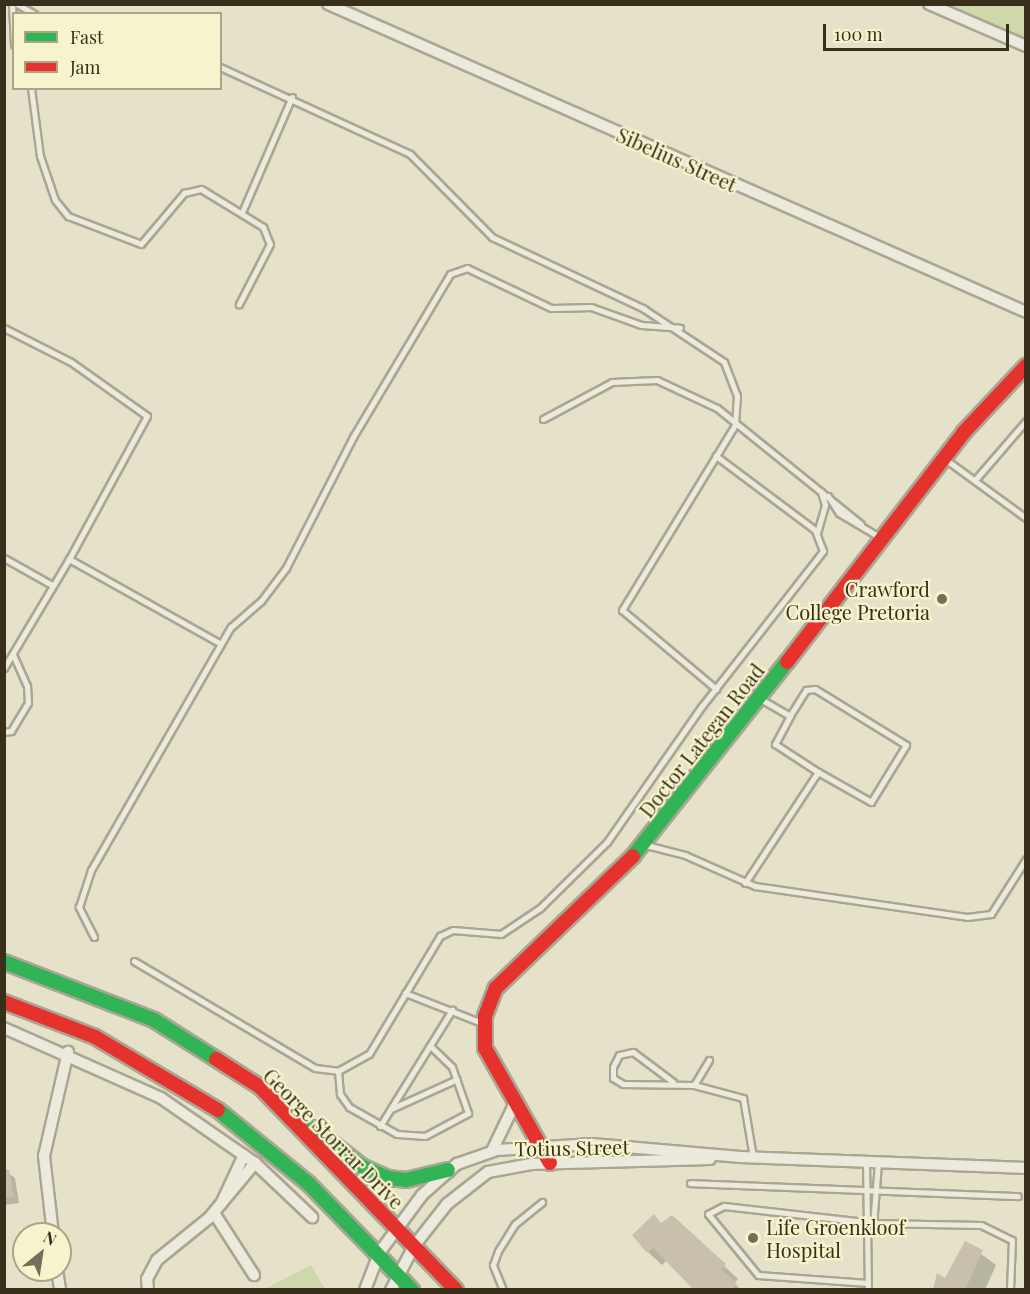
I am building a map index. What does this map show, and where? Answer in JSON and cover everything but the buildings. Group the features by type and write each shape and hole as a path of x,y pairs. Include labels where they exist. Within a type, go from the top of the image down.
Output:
{"main road":[{"name":"Doctor Lategan Road","path":"550,1163 535,1144 488,1054 484,1023 500,983 645,845 944,458 1026,366"},
{"name":"George Storrar Drive","path":"4,962 154,1020 260,1088 456,1290"},
{"path":"4,1002 112,1045 202,1097 264,1142 379,1253 412,1290"},
{"path":"260,1088 370,1171 406,1180 448,1170"}],"street":[{"name":"Sibelius Street","path":"328,4 1026,312"},
{"path":"929,4 1026,46"},
{"path":"4,1028 68,1052 160,1098 255,1163 312,1217"},
{"path":"52,1222 44,1156 68,1052"},
{"path":"492,1151 514,1105"},
{"path":"518,1165 535,1144"},
{"name":"Totius Street","path":"365,1290 379,1253 397,1228 448,1170 492,1151 535,1144 631,1145 753,1158 1026,1168"},
{"path":"218,1208 244,1155"},
{"name":"Totius Street","path":"391,1290 414,1246 472,1181 518,1165 740,1157"},
{"path":"148,1290 147,1279 157,1260 218,1208 255,1163"},
{"path":"218,1208 254,1275"}],"lane":[{"path":"17,4 31,12"},
{"path":"222,68 292,97 410,154 479,226 502,242 586,278 680,328 724,362 737,396 735,425 622,610 716,690"},
{"path":"31,90 40,156 54,200 68,216 141,244 191,190 206,190 243,210 263,226 270,241 239,304"},
{"path":"243,210 292,97"},
{"path":"94,937 79,907 83,885 221,644 279,579 352,437 453,272 467,268 551,308 591,307 641,325 680,328"},
{"path":"4,328 79,368 147,416 69,559 4,668"},
{"path":"543,419 612,382 644,377 699,397 821,490 828,496 839,513 861,524 881,539"},
{"path":"975,480 1026,422"},
{"path":"134,961 315,1068 338,1071 369,1054 440,936 453,930 501,934 532,914 592,858 716,690 819,558 823,542 817,533 716,456"},
{"path":"944,458 1026,518"},
{"path":"817,533 825,505 821,490"},
{"path":"4,558 52,585"},
{"path":"69,559 221,644"},
{"path":"4,732 11,731 28,703 27,686 13,654"},
{"path":"815,689 906,745 871,802 818,772 776,744 790,716 806,690 815,689"},
{"path":"758,698 790,716"},
{"path":"745,883 818,772"},
{"path":"645,845 685,855 745,883 983,917 993,911 1026,859"},
{"path":"405,993 484,1023"},
{"path":"380,1126 432,1048 452,1010"},
{"path":"338,1071 344,1102 380,1126 420,1138 465,1118 469,1110 457,1079 432,1048"},
{"path":"673,1082 633,1052 619,1055 613,1067 613,1078 623,1084 659,1087 673,1082 743,1098 753,1158"},
{"path":"694,1085 710,1060"},
{"path":"391,1109 457,1079"},
{"path":"866,1162 865,1188 870,1222 868,1286 758,1275 707,1217 714,1207 724,1206 870,1222 981,1225 1003,1231 1013,1246 1010,1290"},
{"path":"870,1222 877,1189 878,1162"},
{"path":"690,1183 865,1188 1018,1196"},
{"path":"502,1290 493,1265 498,1251 515,1224 542,1202"}],"green space":[{"path":"933,5 1025,5 1025,44"},
{"path":"311,1265 325,1289 265,1289"}],"traffic: fast":[{"path":"633,856 787,662"},
{"path":"4,962 154,1020 216,1059"},
{"path":"218,1110 309,1184 412,1290"},
{"path":"313,1128 363,1167 388,1178 406,1180 448,1170"}],"traffic: jam":[{"path":"787,662 964,432 1026,366"},
{"path":"550,1163 485,1048 485,1016 496,988 633,856"},
{"path":"4,1002 95,1037 218,1110"},
{"path":"216,1059 260,1087 456,1290"}],"place":[{"name":"Crawford College Pretoria","path":"942,599"},
{"name":"Life Groenkloof Hospital","path":"753,1238"}]}
